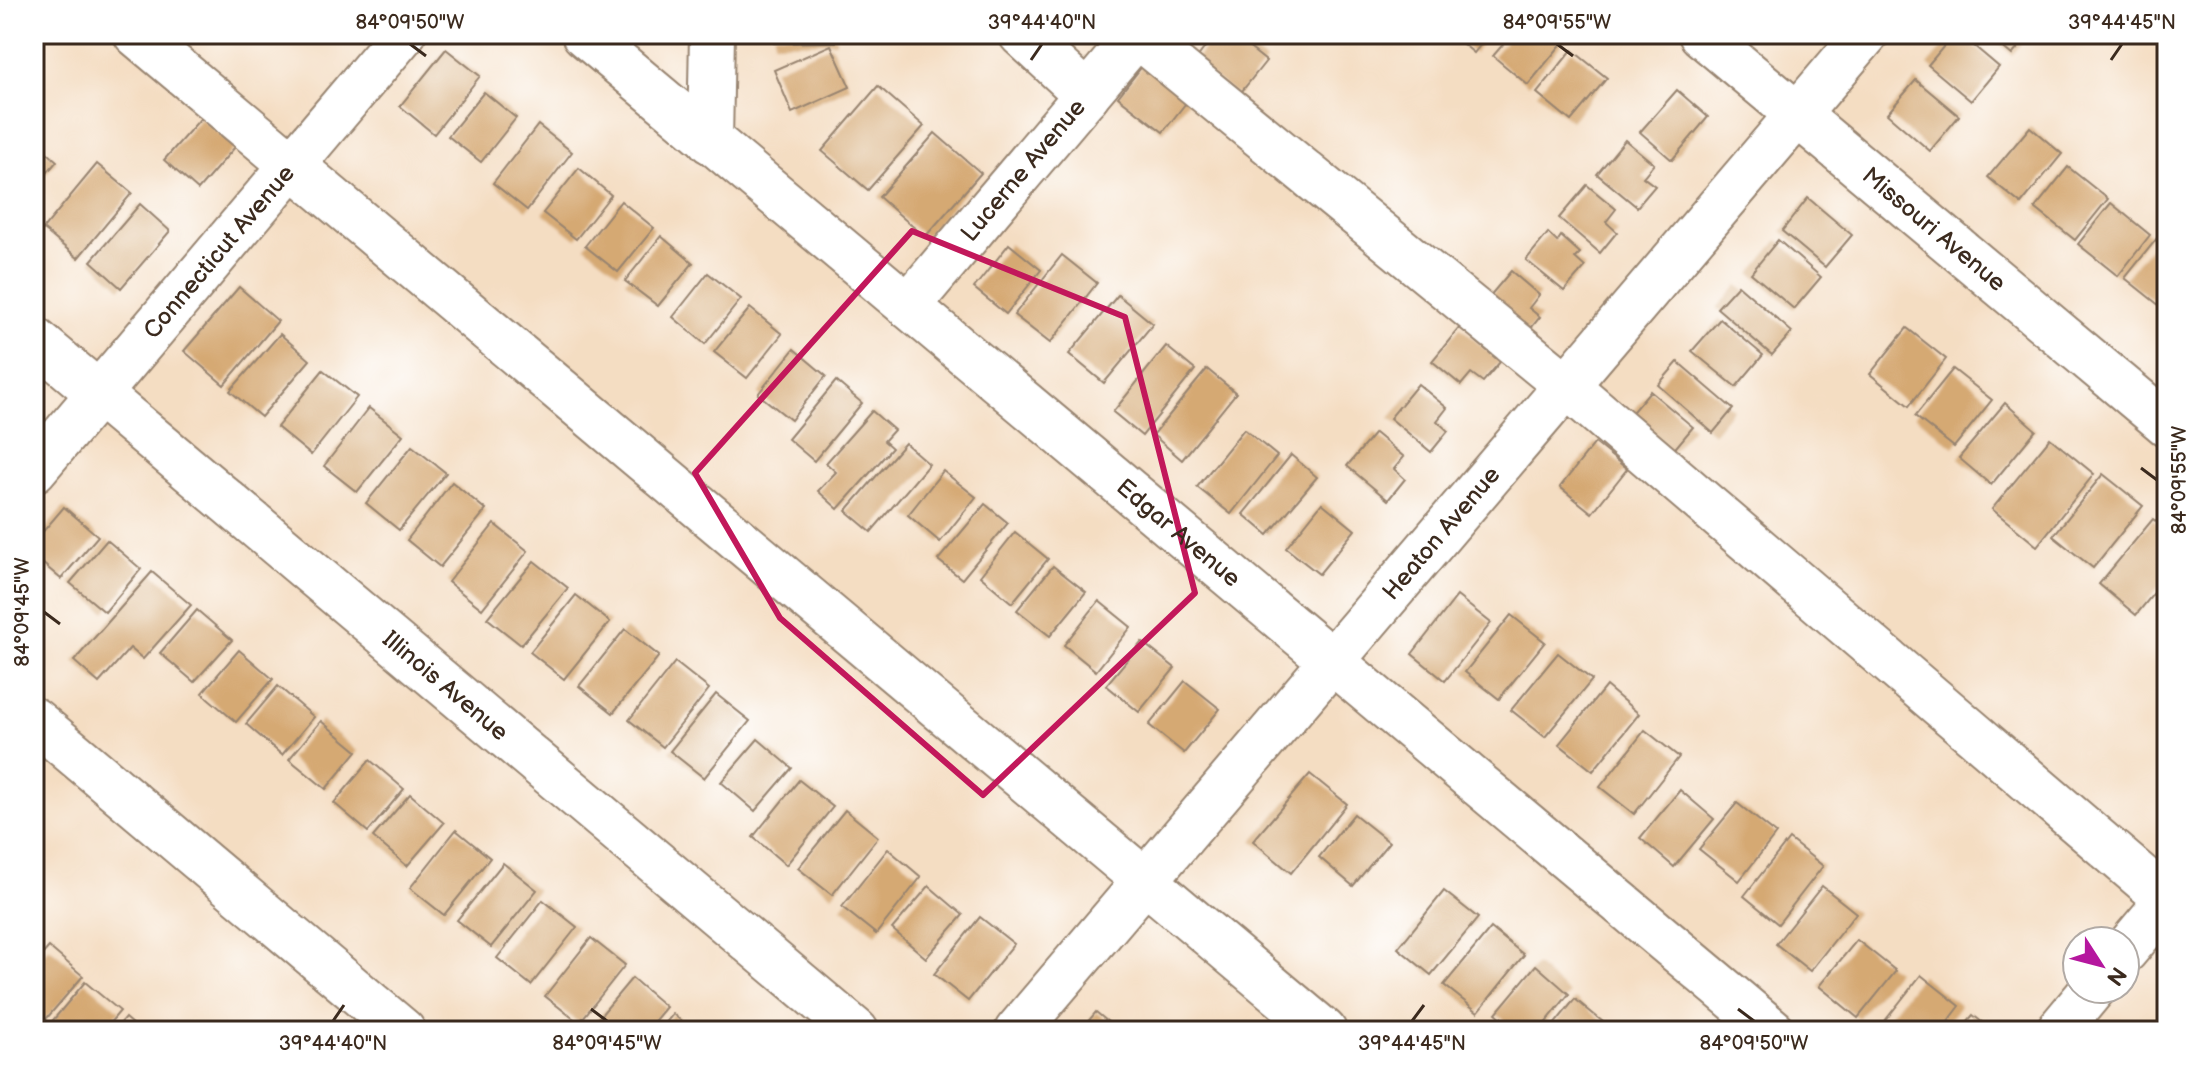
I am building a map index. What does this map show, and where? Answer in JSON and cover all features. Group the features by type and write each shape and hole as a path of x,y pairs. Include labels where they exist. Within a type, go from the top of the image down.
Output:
{"street":[{"path":"136,34 1324,1031"},
{"name":"Connecticut Avenue","path":"34,470 403,34"},
{"name":"Edgar Avenue","path":"584,34 1773,1031"},
{"path":"710,141 712,34"},
{"path":"1021,34 1087,95"},
{"path":"1138,34 1567,386 2167,900 2141,932"},
{"name":"Lucerne Avenue","path":"908,306 1138,34"},
{"name":"Missouri Avenue","path":"1701,34 2167,424"},
{"name":"Heaton Avenue","path":"1017,1031 1866,34"},
{"name":"Illinois Avenue","path":"34,339 856,1031"},
{"path":"34,720 403,1031"},
{"path":"2058,1031 2080,1005"}],"highlighted area":[{"path":"912,231 1125,317 1195,593 983,795 780,618 695,473"}],"building":[{"path":"774,34 836,34 836,42 774,43"},
{"path":"1215,34 1232,34 1266,61 1238,96 1194,62"},
{"path":"1268,34 1286,34 1279,43"},
{"path":"1451,34 1489,34 1474,53"},
{"path":"1512,34 1555,34 1564,41 1528,85 1493,56"},
{"path":"1954,34 1960,34 1999,67 1971,101 1928,65"},
{"path":"1987,34 2030,34 2012,55"},
{"path":"831,45 850,87 792,113 774,70"},
{"path":"446,49 480,76 434,134 400,106"},
{"path":"1572,50 1607,78 1571,121 1537,93"},
{"path":"1144,64 1189,99 1163,132 1118,97"},
{"path":"1916,80 1959,116 1930,151 1887,114"},
{"path":"878,86 924,126 868,190 822,151"},
{"path":"1677,90 1708,117 1672,160 1640,132"},
{"path":"484,92 516,118 481,162 448,136"},
{"path":"201,118 235,147 198,190 164,160"},
{"path":"538,125 572,152 527,210 493,183"},
{"path":"2030,127 2062,154 2021,204 1988,177"},
{"path":"935,133 981,173 925,237 879,197"},
{"path":"1625,140 1654,164 1643,177 1655,186 1637,207 1597,174"},
{"path":"34,141 57,161 34,188"},
{"path":"97,164 132,193 78,258 43,229"},
{"path":"2068,167 2108,199 2075,240 2035,208"},
{"path":"579,168 611,195 576,239 543,213"},
{"path":"1587,185 1616,209 1606,222 1617,232 1600,253 1559,218"},
{"path":"1808,198 1852,235 1825,267 1782,231"},
{"path":"621,201 654,228 618,272 585,246"},
{"path":"2111,203 2150,235 2118,276 2078,244"},
{"path":"140,204 170,231 121,288 91,261"},
{"path":"1548,233 1557,242 1561,236 1580,253 1575,258 1585,267 1564,291 1526,260"},
{"path":"661,236 693,263 658,306 625,281"},
{"path":"2158,237 2167,245 2165,310 2125,278"},
{"path":"1778,240 1821,277 1794,309 1751,273"},
{"path":"1009,244 1041,270 1006,314 974,288"},
{"path":"1062,255 1097,283 1050,343 1014,315"},
{"path":"1511,271 1539,295 1529,308 1540,317 1523,338 1483,304"},
{"path":"708,273 741,299 705,344 673,317"},
{"path":"1738,285 1792,332 1772,355 1717,308"},
{"path":"239,287 278,321 224,385 184,351"},
{"path":"1118,295 1153,324 1104,383 1069,354"},
{"path":"750,308 782,334 747,378 714,352"},
{"path":"1720,319 1763,355 1736,387 1692,351"},
{"path":"1460,327 1500,362 1483,382 1471,373 1461,385 1432,361"},
{"path":"1907,328 1946,359 1909,406 1870,374"},
{"path":"280,334 310,360 261,417 230,391"},
{"path":"1166,346 1195,370 1142,436 1113,412"},
{"path":"794,349 826,376 791,420 758,394"},
{"path":"1678,362 1733,409 1713,433 1658,385"},
{"path":"1207,369 1236,393 1182,460 1153,435"},
{"path":"1953,369 1992,400 1954,447 1915,416"},
{"path":"323,370 357,397 311,455 277,427"},
{"path":"836,381 862,403 814,461 788,439"},
{"path":"1418,384 1447,408 1437,421 1448,431 1431,452 1390,418"},
{"path":"1650,391 1693,427 1666,459 1623,423"},
{"path":"2005,403 2036,430 1991,485 1959,458"},
{"path":"369,408 403,435 357,492 324,466"},
{"path":"872,411 894,430 884,441 892,448 838,509 818,491 836,472 826,463"},
{"path":"1244,429 1277,456 1231,514 1197,487"},
{"path":"1375,433 1404,457 1394,469 1405,479 1388,500 1347,466"},
{"path":"2050,438 2094,474 2037,546 1992,509"},
{"path":"905,443 929,464 871,532 846,511"},
{"path":"1595,443 1627,469 1592,513 1560,487"},
{"path":"412,446 446,473 399,530 366,503"},
{"path":"1291,455 1317,477 1268,535 1243,514"},
{"path":"943,471 976,497 940,542 908,515"},
{"path":"2103,474 2143,506 2093,568 2053,536"},
{"path":"452,482 486,510 440,567 407,540"},
{"path":"1322,503 1355,530 1319,574 1286,548"},
{"path":"985,504 1008,523 962,579 938,560"},
{"path":"64,507 98,536 61,579 34,556 34,542"},
{"path":"2153,519 2167,531 2167,577 2136,615 2099,584"},
{"path":"494,524 528,551 482,609 448,582"},
{"path":"1015,532 1048,559 1012,603 980,576"},
{"path":"107,540 141,569 105,612 70,583"},
{"path":"534,561 568,588 521,645 487,618"},
{"path":"1053,566 1086,592 1050,636 1017,610"},
{"path":"152,572 191,605 143,659 130,648 99,683 74,661"},
{"path":"2167,579 2167,598 2158,590"},
{"path":"576,595 610,622 564,679 530,652"},
{"path":"1457,596 1491,623 1445,681 1412,654"},
{"path":"1099,601 1131,627 1096,671 1064,645"},
{"path":"197,610 232,640 194,682 160,653"},
{"path":"1511,615 1545,642 1499,699 1465,672"},
{"path":"625,629 659,656 613,713 579,686"},
{"path":"1142,642 1175,668 1139,712 1106,685"},
{"path":"239,650 273,679 236,722 202,693"},
{"path":"1558,653 1592,680 1545,737 1511,710"},
{"path":"675,662 709,689 663,747 629,720"},
{"path":"1185,681 1220,709 1184,753 1149,725"},
{"path":"278,686 314,717 282,755 246,724"},
{"path":"1606,686 1639,714 1593,771 1559,744"},
{"path":"716,694 750,721 704,778 670,751"},
{"path":"321,721 357,751 326,789 289,759"},
{"path":"1645,730 1679,757 1634,814 1600,787"},
{"path":"758,739 792,768 755,811 721,782"},
{"path":"370,760 404,789 368,832 334,803"},
{"path":"1310,774 1347,804 1291,873 1253,841"},
{"path":"799,780 833,807 786,865 753,837"},
{"path":"1680,790 1714,819 1674,867 1640,838"},
{"path":"410,794 444,823 407,866 373,837"},
{"path":"1737,803 1776,834 1739,881 1699,849"},
{"path":"845,810 878,837 832,895 798,868"},
{"path":"1354,814 1389,842 1353,886 1319,857"},
{"path":"456,830 490,858 444,915 410,888"},
{"path":"1789,839 1823,866 1778,924 1744,896"},
{"path":"888,849 921,877 876,934 842,907"},
{"path":"503,863 537,890 491,947 457,920"},
{"path":"929,886 963,915 926,958 892,929"},
{"path":"1822,886 1856,913 1810,971 1776,944"},
{"path":"1444,891 1478,918 1431,975 1398,948"},
{"path":"543,900 577,927 531,985 497,958"},
{"path":"980,917 1014,944 968,1001 934,974"},
{"path":"1491,928 1524,955 1478,1012 1444,985"},
{"path":"591,938 625,965 579,1023 545,996"},
{"path":"1857,940 1896,971 1858,1018 1819,986"},
{"path":"49,947 83,976 46,1019 34,1009 34,964"},
{"path":"1536,965 1569,994 1539,1031 1517,1031 1496,1013"},
{"path":"1921,975 1960,1006 1941,1031 1895,1031 1884,1022"},
{"path":"632,978 666,1007 646,1031 607,1031 596,1021"},
{"path":"85,982 120,1011 103,1031 56,1031 49,1025"},
{"path":"1575,999 1614,1031 1549,1031"},
{"path":"1096,1012 1119,1031 1080,1031"},
{"path":"673,1014 693,1031 659,1031"},
{"path":"1973,1015 1993,1031 1959,1031"},
{"path":"125,1018 140,1031 114,1031"}]}
